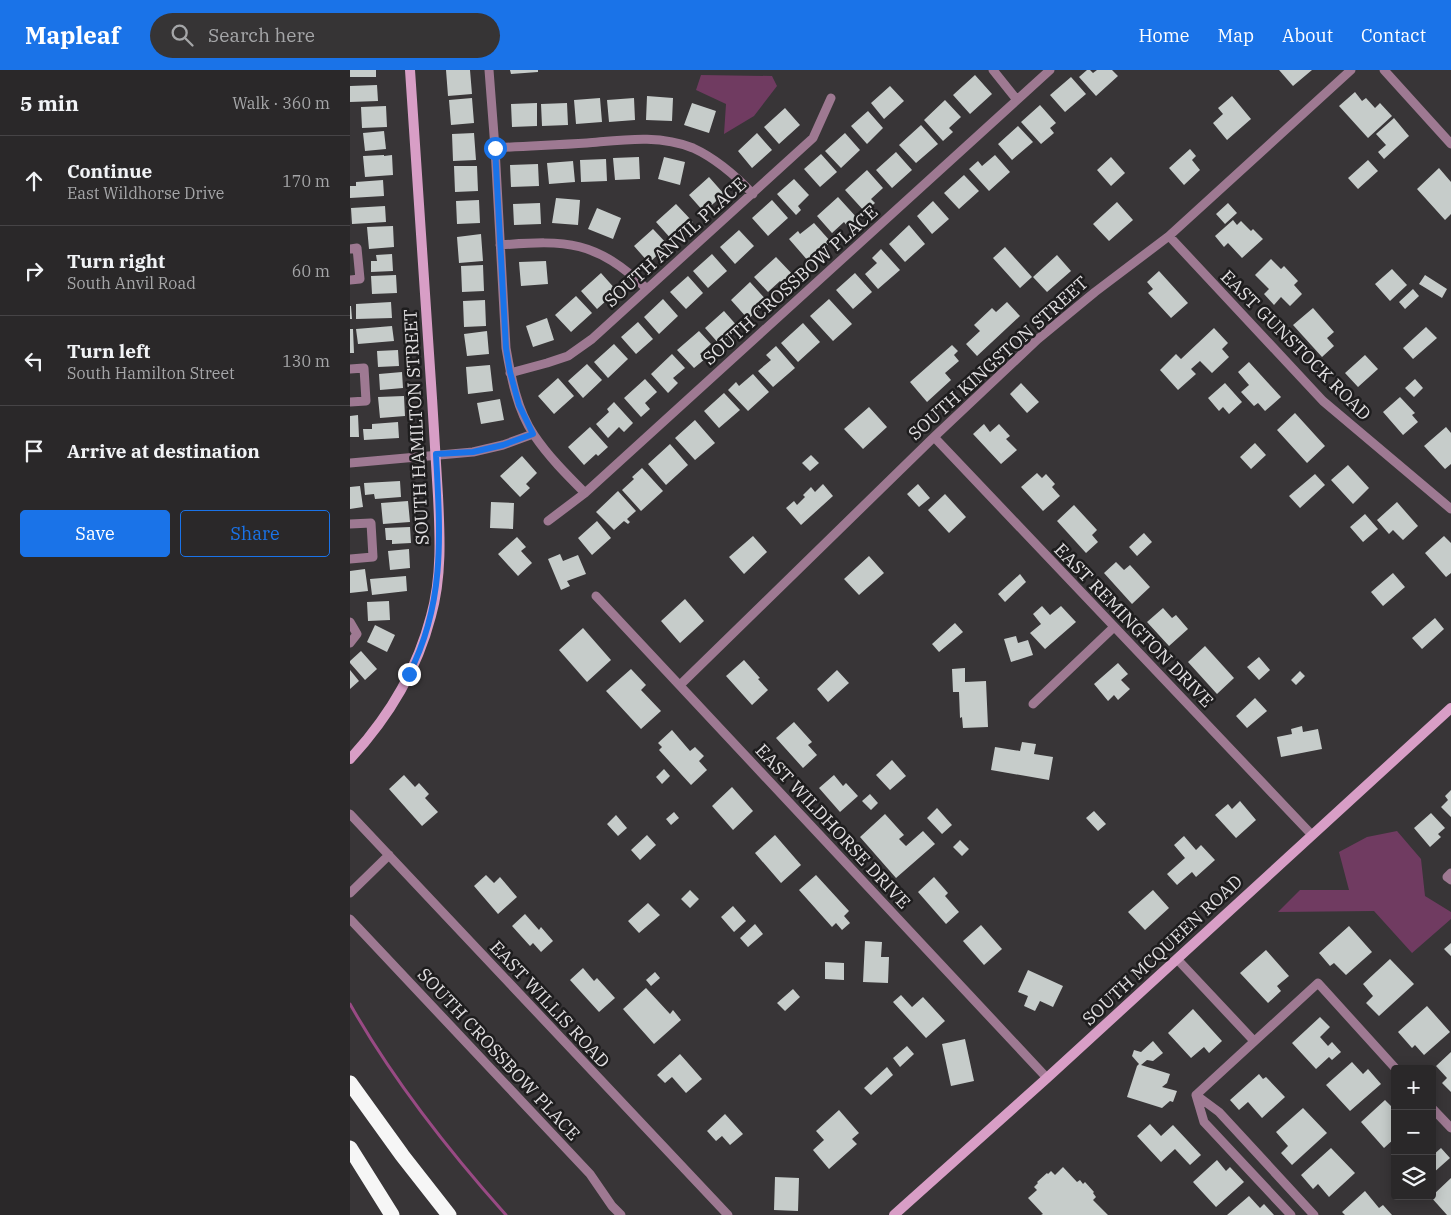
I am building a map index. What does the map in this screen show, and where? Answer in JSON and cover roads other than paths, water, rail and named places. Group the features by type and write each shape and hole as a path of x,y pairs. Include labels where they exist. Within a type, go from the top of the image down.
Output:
{"highway":[{"path":"350,1083 402,1155 449,1215"},
{"path":"350,1148 392,1215"}],"main road":[{"name":"SOUTH HAMILTON STREET","path":"350,759 377,727 398,696 419,655 432,614 438,576 440,531 436,454 410,70"},
{"name":"SOUTH MCQUEEN ROAD","path":"894,1215 1047,1078 1451,708"}],"street":[{"path":"489,70 506,348 510,372 519,405 533,434 560,468 585,493"},
{"path":"993,70 1018,100"},
{"name":"SOUTH CROSSBOW PLACE","path":"548,521 585,493 1050,70"},
{"name":"SOUTH KINGSTON STREET","path":"680,685 934,437 1038,339 1095,292 1169,236 1351,70"},
{"path":"1384,70 1451,144"},
{"name":"SOUTH ANVIL PLACE","path":"510,372 568,356 592,339 813,138 832,98"},
{"path":"495,148 640,139 665,141 692,148 715,160 732,173 753,194"},
{"name":"EAST GUNSTOCK ROAD","path":"1169,236 1323,401 1451,509"},
{"path":"500,245 552,242 581,247 614,262 628,271 647,289"},
{"path":"350,249 357,248 360,279 350,280"},
{"path":"350,369 364,368 366,401 350,402"},
{"path":"350,462 473,452 503,445 533,434"},
{"name":"EAST REMINGTON DRIVE","path":"934,437 1312,834"},
{"path":"350,524 372,523 374,557 350,559"},
{"name":"EAST WILDHORSE DRIVE","path":"596,596 1047,1078"},
{"path":"350,622 357,634 350,643"},
{"path":"1033,704 1114,627"},
{"name":"EAST WILLIS ROAD","path":"350,814 728,1215"},
{"path":"350,893 389,855"},
{"name":"SOUTH CROSSBOW PLACE","path":"350,919 590,1174 612,1206 621,1215"},
{"path":"1177,959 1254,1041"},
{"path":"1196,1095 1318,983 1392,1065"},
{"path":"1196,1095 1219,1112 1314,1215"},
{"path":"1196,1095 1204,1122 1291,1215"},
{"path":"1434,1110 1451,1128"},
{"path":"1237,1157 1249,1145"}],"waterway":[{"path":"350,1004 384,1060 422,1114 506,1215"}]}
